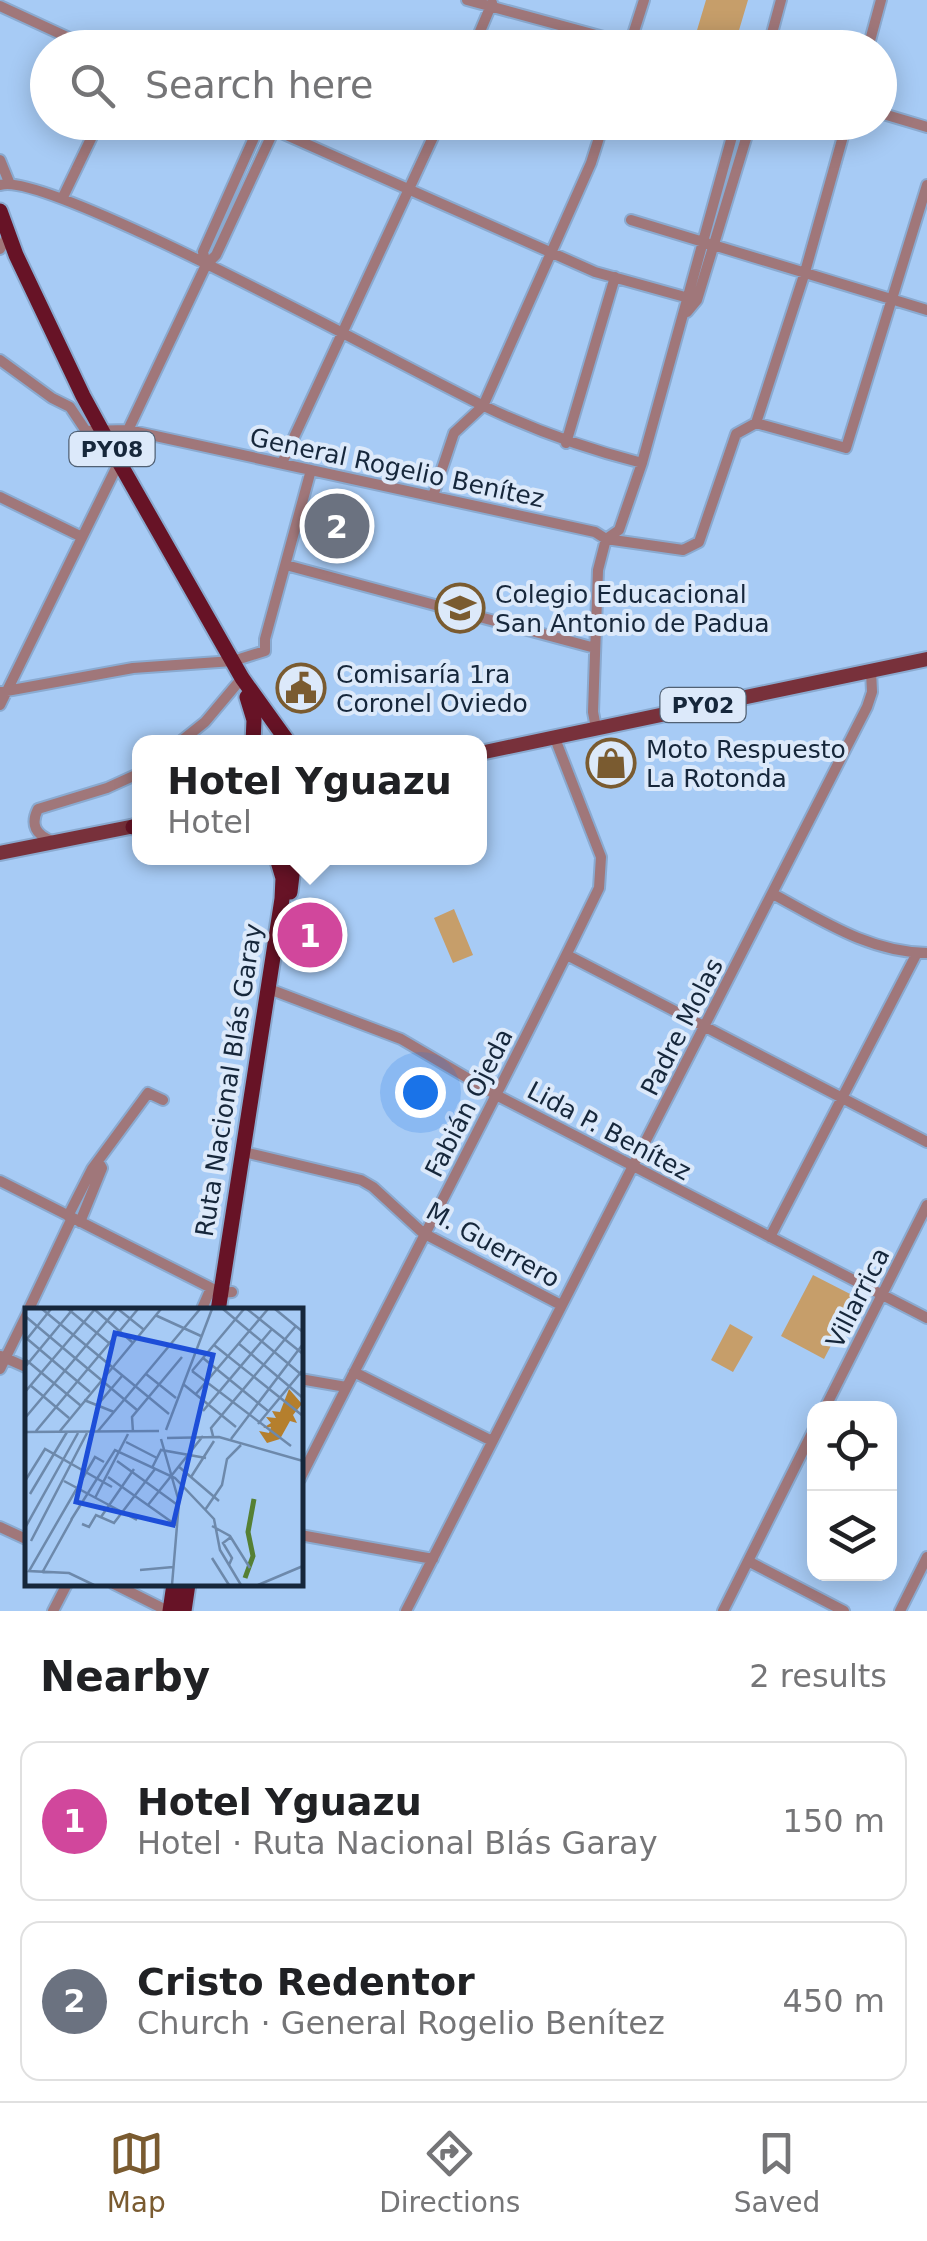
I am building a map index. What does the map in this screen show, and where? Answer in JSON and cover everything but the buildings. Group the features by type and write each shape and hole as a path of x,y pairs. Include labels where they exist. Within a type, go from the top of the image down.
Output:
{"highway":[{"name":"PY08","path":"0,211 4,242 119,462 242,678 283,735"},
{"name":"PY08","path":"242,678 254,720 253,735"},
{"name":"Ruta Nacional Blás Garay","path":"274,989 284,889 279,865"},
{"name":"Ruta Nacional Blás Garay","path":"218,1308 248,1153 293,865"},
{"name":"Ruta Nacional Blás Garay","path":"221,1291 228,1308"},
{"path":"169,1611 174,1586"},
{"path":"184,1611 188,1586"}],"main road":[{"name":"PY02","path":"487,750 927,659"},
{"path":"0,853 132,827"}],"street":[{"path":"467,0 492,3 578,30"},
{"path":"634,30 644,0"},
{"path":"773,30 781,0"},
{"path":"873,30 882,0"},
{"path":"481,30 492,3"},
{"path":"0,6 53,30"},
{"path":"897,119 927,127"},
{"path":"63,198 91,140"},
{"path":"206,265 203,252 252,140"},
{"path":"0,705 119,462 128,430 206,265 216,254 269,140"},
{"path":"297,140 615,278 686,297"},
{"path":"282,464 432,140"},
{"path":"432,496 454,433 483,406 598,140"},
{"path":"686,312 697,300 732,140"},
{"path":"596,728 593,712 598,570 606,538 618,530 642,462 686,312 686,297 745,140"},
{"path":"842,140 805,272 756,422 846,448 927,185"},
{"path":"0,160 5,183 63,198 342,331 483,406 566,443 642,462"},
{"path":"631,220 927,310"},
{"path":"566,443 615,278"},
{"path":"0,360 70,407 86,430 101,428"},
{"name":"General Rogelio Benítez","path":"101,428 128,430 432,496 595,532 606,538 683,550 699,542 736,434 756,422"},
{"path":"3,693 133,668 232,661 265,651 311,470"},
{"path":"0,497 82,537"},
{"path":"286,565 596,648"},
{"name":"Padre Molas","path":"406,1611 867,707 872,692 871,671"},
{"path":"189,735 242,678"},
{"name":"Fabián Ojeda","path":"302,1475 498,1096 603,876 601,857 554,736"},
{"path":"53,841 41,837 35,829 38,809 132,777"},
{"path":"770,1237 922,953 892,951 861,941 773,894"},
{"path":"567,955 927,1142"},
{"name":"Lida P. Benítez","path":"274,989 400,1039 498,1096 927,1318"},
{"path":"29,1308 98,1161 148,1093 163,1100"},
{"name":"M. Guerrero","path":"248,1153 361,1180 424,1233 561,1305"},
{"path":"0,1182 221,1291 204,1308"},
{"name":"Villarrica","path":"829,1401 927,1206"},
{"path":"2,1361 25,1317"},
{"path":"354,1372 492,1441"},
{"path":"302,1379 346,1387"},
{"path":"723,1611 807,1444"},
{"path":"0,1527 25,1539"},
{"path":"302,1535 433,1559"},
{"path":"900,1611 927,1557"},
{"path":"748,1561 844,1611"},
{"path":"54,1611 67,1586"},
{"path":"118,1586 169,1611"}],"shaded area":[{"path":"706,0 748,0 739,30 697,30"},
{"path":"454,909 473,955 453,963 434,918"},
{"path":"813,1275 856,1297 824,1359 781,1336"},
{"path":"730,1324 753,1337 733,1372 711,1360"}],"place":[{"name":"Cristo Redentor","path":"337,526"},
{"name":"Colegio Educacional San Antonio de Padua","path":"460,608"},
{"name":"Comisaría 1ra Coronel Oviedo","path":"301,688"},
{"name":"Moto Respuesto La Rotonda","path":"611,763"},
{"name":"Hotel Yguazu","path":"310,935"}]}
